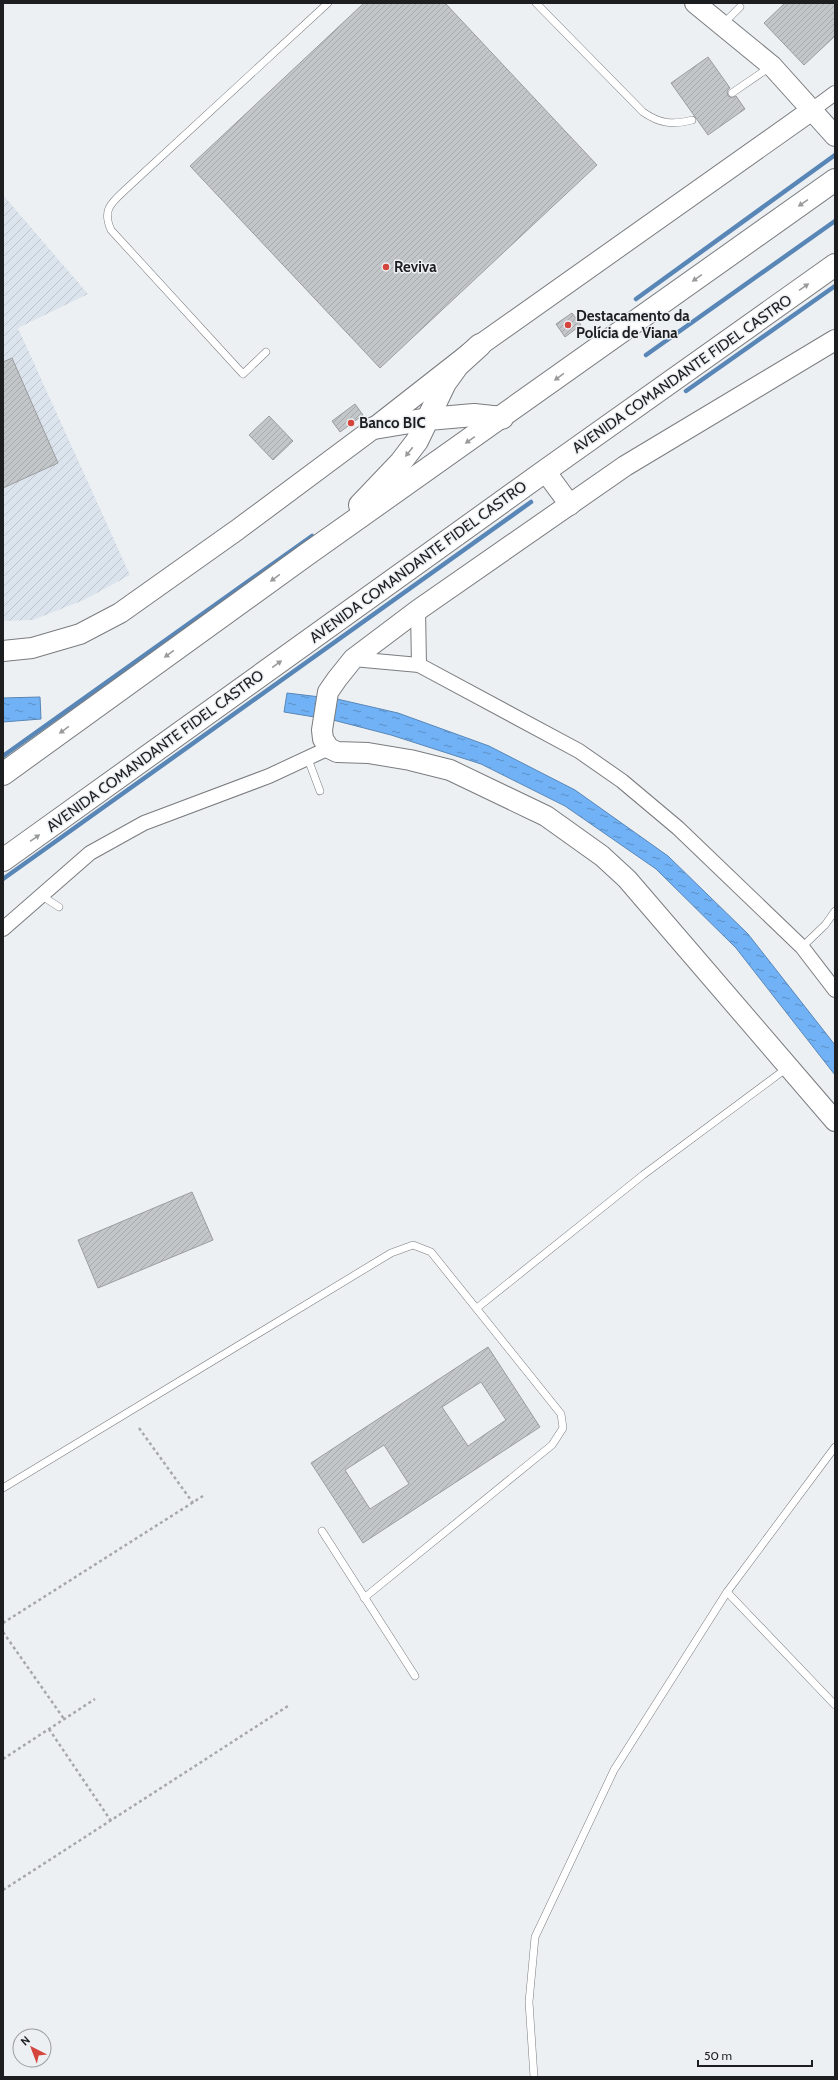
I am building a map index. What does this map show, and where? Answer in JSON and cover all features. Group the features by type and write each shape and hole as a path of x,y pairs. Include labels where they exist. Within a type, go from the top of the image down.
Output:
{"highway":[{"path":"3,774 306,555 502,418 835,180"},
{"name":"AVENIDA COMANDANTE FIDEL CASTRO","path":"3,860 835,265"},
{"path":"306,555 356,510 401,462 417,441 445,382 458,365 480,345"},
{"path":"458,365 453,377 453,394 464,409 474,415"},
{"path":"374,428 428,419 474,415 502,418"}],"street":[{"path":"694,3 772,66 835,136"},
{"path":"3,651 32,648 80,634 120,614 237,530 374,428 480,345 835,93"},
{"path":"835,340 625,466 418,610 354,659 337,678 328,692 322,730 323,740 329,748 337,752 368,753 410,760 450,770 546,816 602,856 627,879 835,1121"},
{"path":"545,471 570,505"},
{"path":"418,610 419,665"},
{"path":"354,659 419,665 579,751 622,781 678,828 802,947 835,990"},
{"path":"3,929 90,853 144,823 270,776 329,748"}],"lane":[{"path":"266,352 243,374 111,230 106,220 108,209 115,199 328,3"},
{"path":"536,3 643,112 654,120 668,124 692,120"},
{"path":"722,25 740,8"},
{"path":"732,93 772,66"},
{"path":"308,759 320,791"},
{"path":"42,896 59,908"},
{"path":"802,947 825,925 835,911"},
{"path":"478,1308 642,1175 788,1066"},
{"path":"3,1488 391,1253 413,1245 431,1252 478,1308 561,1414 563,1428 552,1445 364,1598"},
{"path":"534,2077 529,2002 535,1938 614,1770 727,1592 835,1447"},
{"path":"322,1531 415,1676"},
{"path":"727,1592 835,1705"}],"path":[{"path":"139,1428 193,1502"},
{"path":"3,1623 202,1496"},
{"path":"3,1632 64,1719"},
{"path":"3,1759 95,1698"},
{"path":"3,1890 288,1706"},
{"path":"49,1729 110,1821"}],"shaded area":[{"path":"3,195 88,294 18,328 130,575 84,600 33,620 3,621"}],"water":[{"path":"287,693 337,699 398,713 489,746 575,790 668,856 748,934 835,1045 835,1075 736,948 656,869 565,806 481,764 391,735 333,720 284,712"},
{"path":"40,697 41,719 3,722 3,698"}],"building":[{"name":"Reviva","path":"364,3 445,3 597,165 380,368 190,166"},
{"path":"785,3 835,3 835,36 804,65 764,23"},
{"path":"708,57 730,88 727,91 728,96 732,98 736,96 745,109 708,135 671,83"},
{"name":"Destacamento da Polícia de Viana","path":"572,313 581,325 565,337 556,324"},
{"path":"12,358 58,463 3,488 3,362"},
{"path":"355,404 363,415 340,432 332,421"},
{"path":"269,416 293,441 273,460 249,435"},
{"path":"192,1192 213,1240 98,1288 78,1240"},
{"path":"488,1347 540,1427 363,1543 311,1463","holes":["481,1382 506,1420 468,1446 442,1407","384,1445 409,1484 370,1509 345,1470"]}],"waterway":[{"path":"636,299 835,155"},
{"path":"646,355 835,221"},
{"path":"686,391 835,286"},
{"path":"3,879 531,502"},
{"path":"3,756 312,536"}],"place":[{"name":"Reviva","path":"386,267"},
{"name":"Destacamento da Polícia de Viana","path":"568,325"},
{"name":"Banco BIC","path":"351,423"}]}
